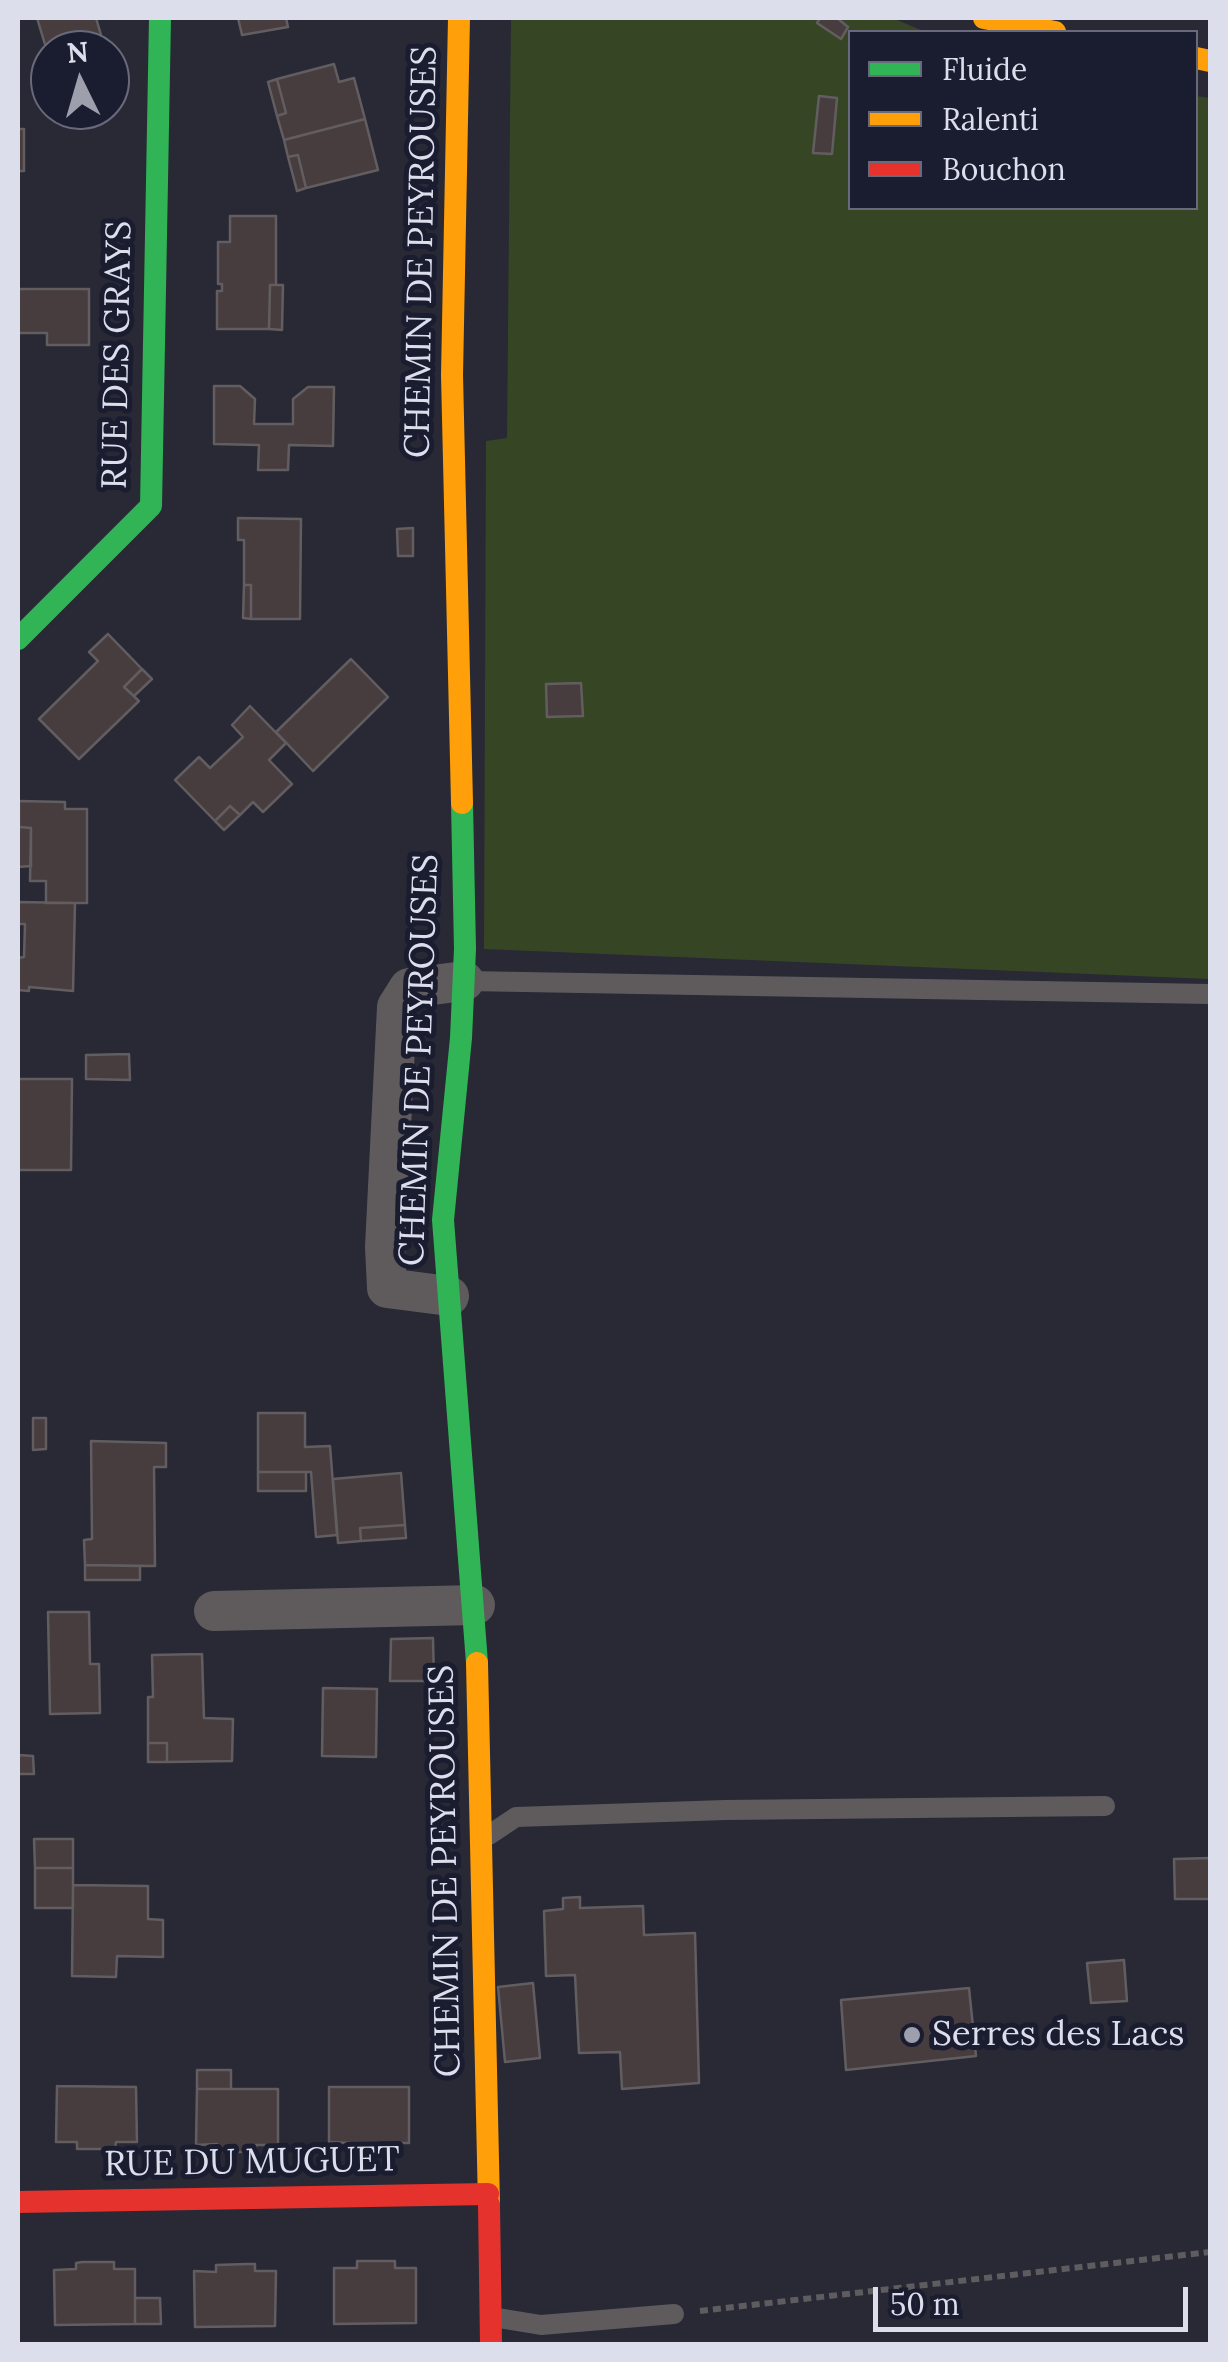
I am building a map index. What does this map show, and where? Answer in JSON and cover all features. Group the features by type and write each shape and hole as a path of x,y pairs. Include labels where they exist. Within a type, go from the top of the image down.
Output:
{"street":[{"name":"RUE DES GRAYS","path":"18,639 151,506 160,18"},
{"name":"CHEMIN DE PEYROUSES","path":"459,18 452,375 464,981 443,1220 475,1605 491,2344"},
{"path":"984,18 1045,30"},
{"path":"449,1296 387,1288 384,1247 397,1007 409,988 464,981"},
{"path":"214,1610 475,1605"},
{"name":"RUE DU MUGUET","path":"18,2202 488,2194"}],"lane":[{"path":"464,981 1210,994"},
{"path":"483,1839 516,1818 725,1810 1105,1806"},
{"path":"491,2317 541,2325 674,2314"}],"path":[{"path":"674,2314 1210,2252"}],"green space":[{"path":"511,18 892,18 921,30 848,30 848,210 1198,210 1198,96 1210,98 1210,979 484,949 486,441 507,438"}],"building":[{"path":"37,18 96,18 100,30 41,30"},
{"path":"238,18 286,18 288,27 242,35"},
{"path":"820,18 837,18 848,27 841,39 817,23"},
{"path":"334,64 339,82 354,78 365,119 284,140 277,116 286,113 277,79"},
{"path":"277,79 286,113 277,116 268,82"},
{"path":"819,96 837,98 832,154 813,153"},
{"path":"365,119 378,170 306,188 298,155 288,157 284,140"},
{"path":"18,129 24,129 24,171 18,171"},
{"path":"298,155 306,188 297,191 288,157"},
{"path":"230,216 276,216 276,285 270,285 269,329 217,329 217,291 222,291 222,284 218,284 218,242 230,242"},
{"path":"270,285 283,285 282,330 269,329"},
{"path":"18,289 89,289 89,345 47,345 47,333 18,333"},
{"path":"214,386 240,386 255,399 254,424 293,424 293,399 308,387 334,387 333,446 289,445 288,470 258,470 259,445 214,444"},
{"path":"238,518 301,519 300,619 251,619 251,585 244,585 244,540 238,540"},
{"path":"413,528 413,556 398,556 397,529"},
{"path":"244,585 251,585 251,619 243,618"},
{"path":"108,634 142,669 124,687 139,701 79,759 39,719 98,661 89,652"},
{"path":"351,659 388,697 313,771 276,732"},
{"path":"142,669 152,679 134,696 124,687"},
{"path":"581,683 583,716 547,717 546,684"},
{"path":"250,706 286,743 269,760 292,784 263,812 253,802 240,815 230,806 215,821 175,780 199,757 210,768 243,737 232,725"},
{"path":"19,801 65,802 65,809 87,809 87,903 46,903 46,881 30,881 31,828 19,827"},
{"path":"230,806 240,815 224,830 215,821"},
{"path":"19,827 31,828 31,866 18,867"},
{"path":"18,902 75,903 73,991 29,987 29,991 18,990 18,958 24,957 25,924 18,924"},
{"path":"129,1054 130,1080 86,1079 86,1055"},
{"path":"18,1079 72,1079 71,1170 18,1170"},
{"path":"258,1413 305,1413 305,1447 330,1446 337,1535 316,1537 311,1472 258,1472"},
{"path":"33,1418 46,1418 46,1449 33,1450"},
{"path":"91,1441 166,1443 166,1467 154,1467 155,1566 85,1565 84,1540 92,1539"},
{"path":"258,1472 306,1472 306,1491 258,1491"},
{"path":"401,1473 405,1525 360,1528 361,1541 338,1543 333,1479"},
{"path":"405,1525 406,1538 361,1541 360,1528"},
{"path":"85,1565 140,1566 140,1580 85,1580"},
{"path":"48,1612 89,1612 90,1664 99,1664 100,1713 50,1714"},
{"path":"433,1638 434,1681 390,1681 391,1639"},
{"path":"202,1654 204,1718 233,1719 232,1761 167,1762 167,1743 148,1743 152,1655"},
{"path":"323,1688 377,1689 376,1757 322,1756"},
{"path":"148,1743 167,1743 167,1762 148,1762"},
{"path":"18,1755 33,1756 34,1774 18,1774"},
{"path":"34,1839 73,1839 73,1868 35,1868"},
{"path":"1210,1858 1210,1899 1175,1899 1174,1859"},
{"path":"35,1868 73,1868 73,1908 35,1908"},
{"path":"73,1885 148,1886 148,1919 163,1920 163,1957 117,1956 116,1977 72,1976"},
{"path":"580,1897 580,1908 643,1906 644,1935 695,1933 699,2083 622,2089 620,2052 579,2053 575,1975 546,1976 544,1911 563,1909 563,1898"},
{"path":"1124,1960 1127,2001 1091,2003 1087,1963"},
{"path":"533,1983 540,2058 505,2062 498,1987"},
{"path":"969,1988 976,2056 846,2070 841,2000"},
{"path":"197,2070 231,2070 231,2089 197,2089"},
{"path":"57,2086 136,2087 137,2142 116,2142 115,2149 77,2149 77,2142 56,2142"},
{"path":"329,2087 409,2087 409,2143 388,2143 388,2150 350,2150 350,2143 329,2142"},
{"path":"197,2089 278,2089 278,2145 256,2145 256,2152 227,2152 217,2151 217,2144 196,2145"},
{"path":"357,2261 395,2261 395,2268 416,2268 416,2323 334,2324 334,2268 357,2268"},
{"path":"114,2262 114,2269 135,2269 135,2324 55,2325 54,2270 76,2269 76,2263"},
{"path":"255,2264 255,2271 276,2271 275,2326 195,2327 194,2271 216,2272 216,2265"},
{"path":"135,2298 160,2298 161,2324 135,2324"}],"traffic: fast":[{"path":"18,639 151,506 160,18"},
{"path":"462,803 465,949 461,1038 443,1220 477,1663"}],"traffic: slow":[{"path":"459,18 452,375 462,803"},
{"path":"984,18 1045,30"},
{"path":"1198,58 1210,61"},
{"path":"477,1663 489,2205"}],"traffic: jam":[{"path":"18,2202 488,2194"},
{"path":"489,2205 491,2344"}],"place":[{"name":"Serres des Lacs","path":"912,2035"}]}
